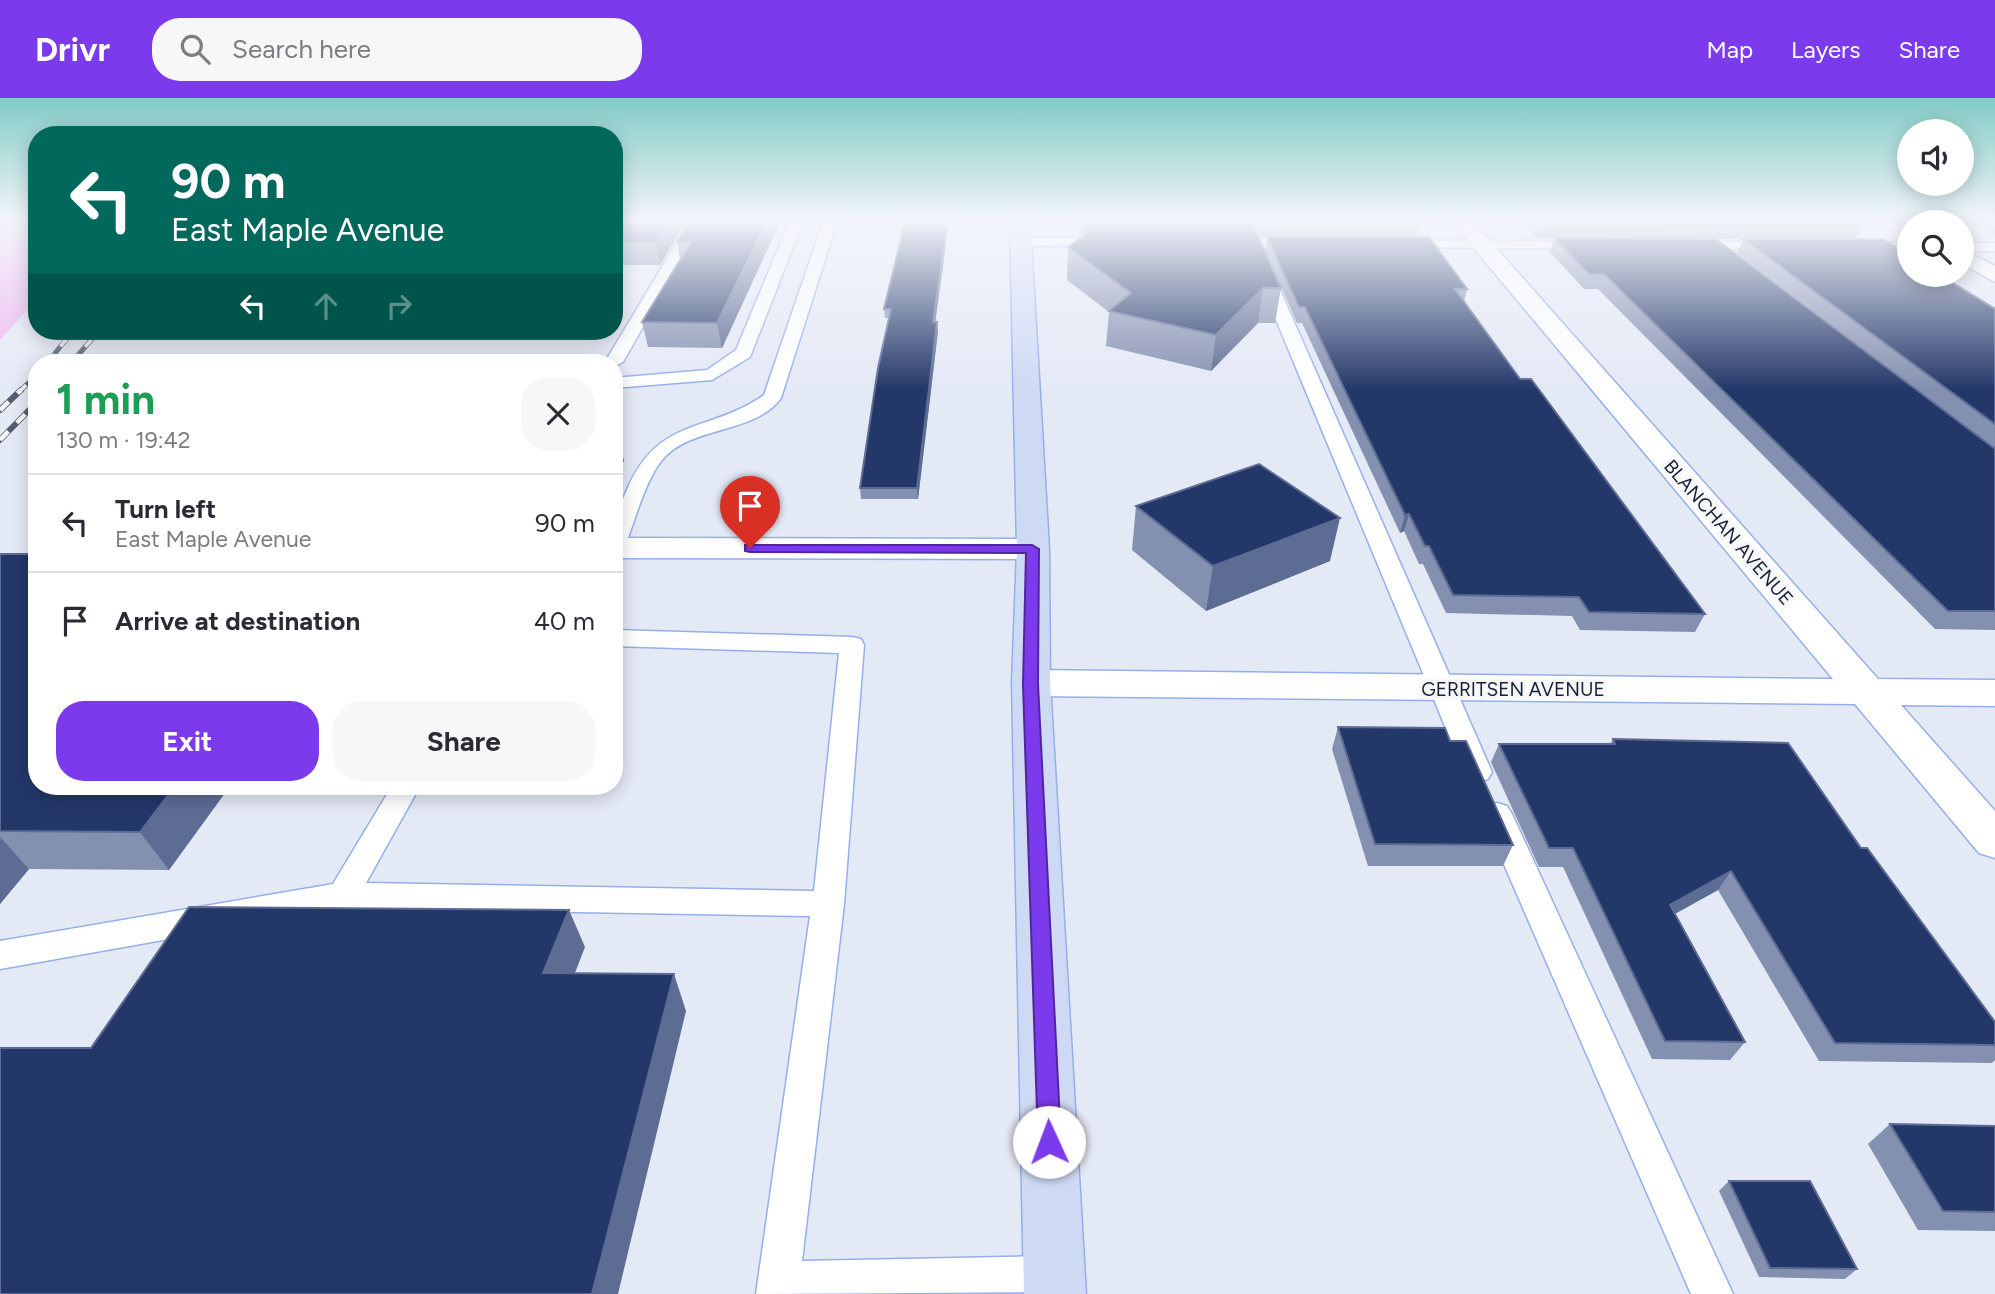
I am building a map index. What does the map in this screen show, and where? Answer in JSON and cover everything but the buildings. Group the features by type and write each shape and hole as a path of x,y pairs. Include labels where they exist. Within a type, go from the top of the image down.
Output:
{"main road":[{"path":"1022,278 1032,549 1031,684 1055,1286"}],"street":[{"name":"BLANCHAN AVENUE","path":"1511,278 1995,841"},
{"path":"623,546 1032,549"},
{"name":"GERRITSEN AVENUE","path":"1031,684 1995,693"}],"lane":[{"path":"619,354 663,278"},
{"path":"623,382 712,375 744,353 774,278"},
{"path":"623,526 655,456 670,445 759,410 772,398 812,278"},
{"path":"1266,278 1441,688 1712,1294"},
{"path":"623,638 852,645 828,904 777,1288 1055,1286"},
{"path":"343,895 402,795"},
{"path":"0,955 343,895 828,904"}],"shaded area":[{"path":"0,278 28,278 28,309 0,340"}],"railway":[{"path":"54,354 66,340"},
{"path":"79,354 91,340"},
{"path":"19,392 28,384"},
{"path":"0,410 21,390"},
{"path":"0,440 28,411"}],"route":[{"path":"750,548 1032,549 1031,684 1049,1142"}]}
